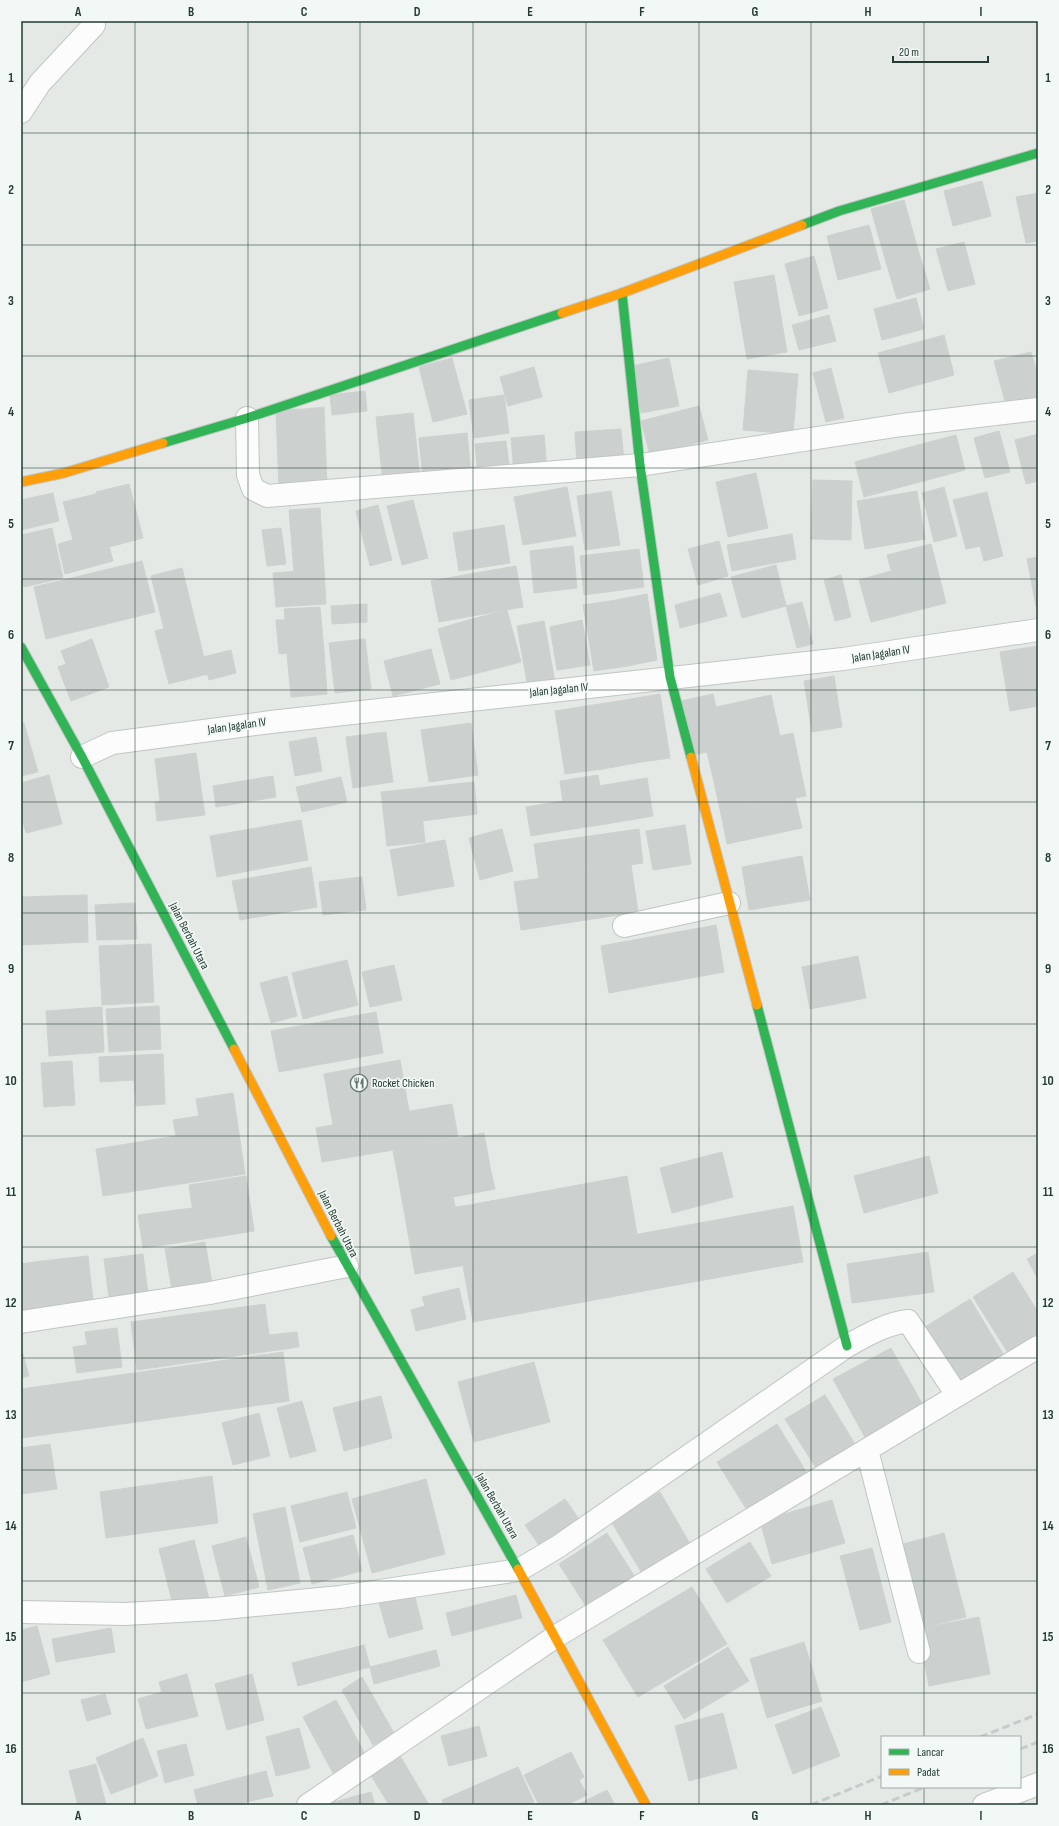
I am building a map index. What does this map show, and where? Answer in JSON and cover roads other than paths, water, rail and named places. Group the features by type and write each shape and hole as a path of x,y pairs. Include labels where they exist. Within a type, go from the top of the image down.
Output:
{"street":[{"path":"21,112 40,83 94,25 93,21"},
{"path":"21,482 64,472 247,418 622,292 839,211 1038,153"},
{"path":"622,292 640,465 670,677 847,1346"},
{"path":"247,418 248,475 253,489 267,496 640,465 902,425 1038,409"},
{"name":"Jalan Jagalan IV","path":"82,757 112,743 272,722 670,677 843,660 1038,630"},
{"name":"Jalan Berbah Utara","path":"21,647 82,757 347,1266 519,1570 646,1805"},
{"path":"624,926 729,903"},
{"path":"21,1322 210,1293 347,1266"},
{"path":"21,1612 125,1614 214,1609 340,1597 519,1570 566,1541 847,1346 880,1327 908,1321 957,1396"},
{"path":"308,1805 555,1637 1038,1347"},
{"path":"867,1450 920,1652"},
{"path":"984,1805 1038,1784"}],"railway":[{"path":"983,1736 1038,1714"},
{"path":"1021,1749 1038,1742"},
{"path":"811,1805 881,1776"},
{"path":"881,1805 923,1788"}],"place":[{"name":"Rocket Chicken","path":"359,1083"}]}
